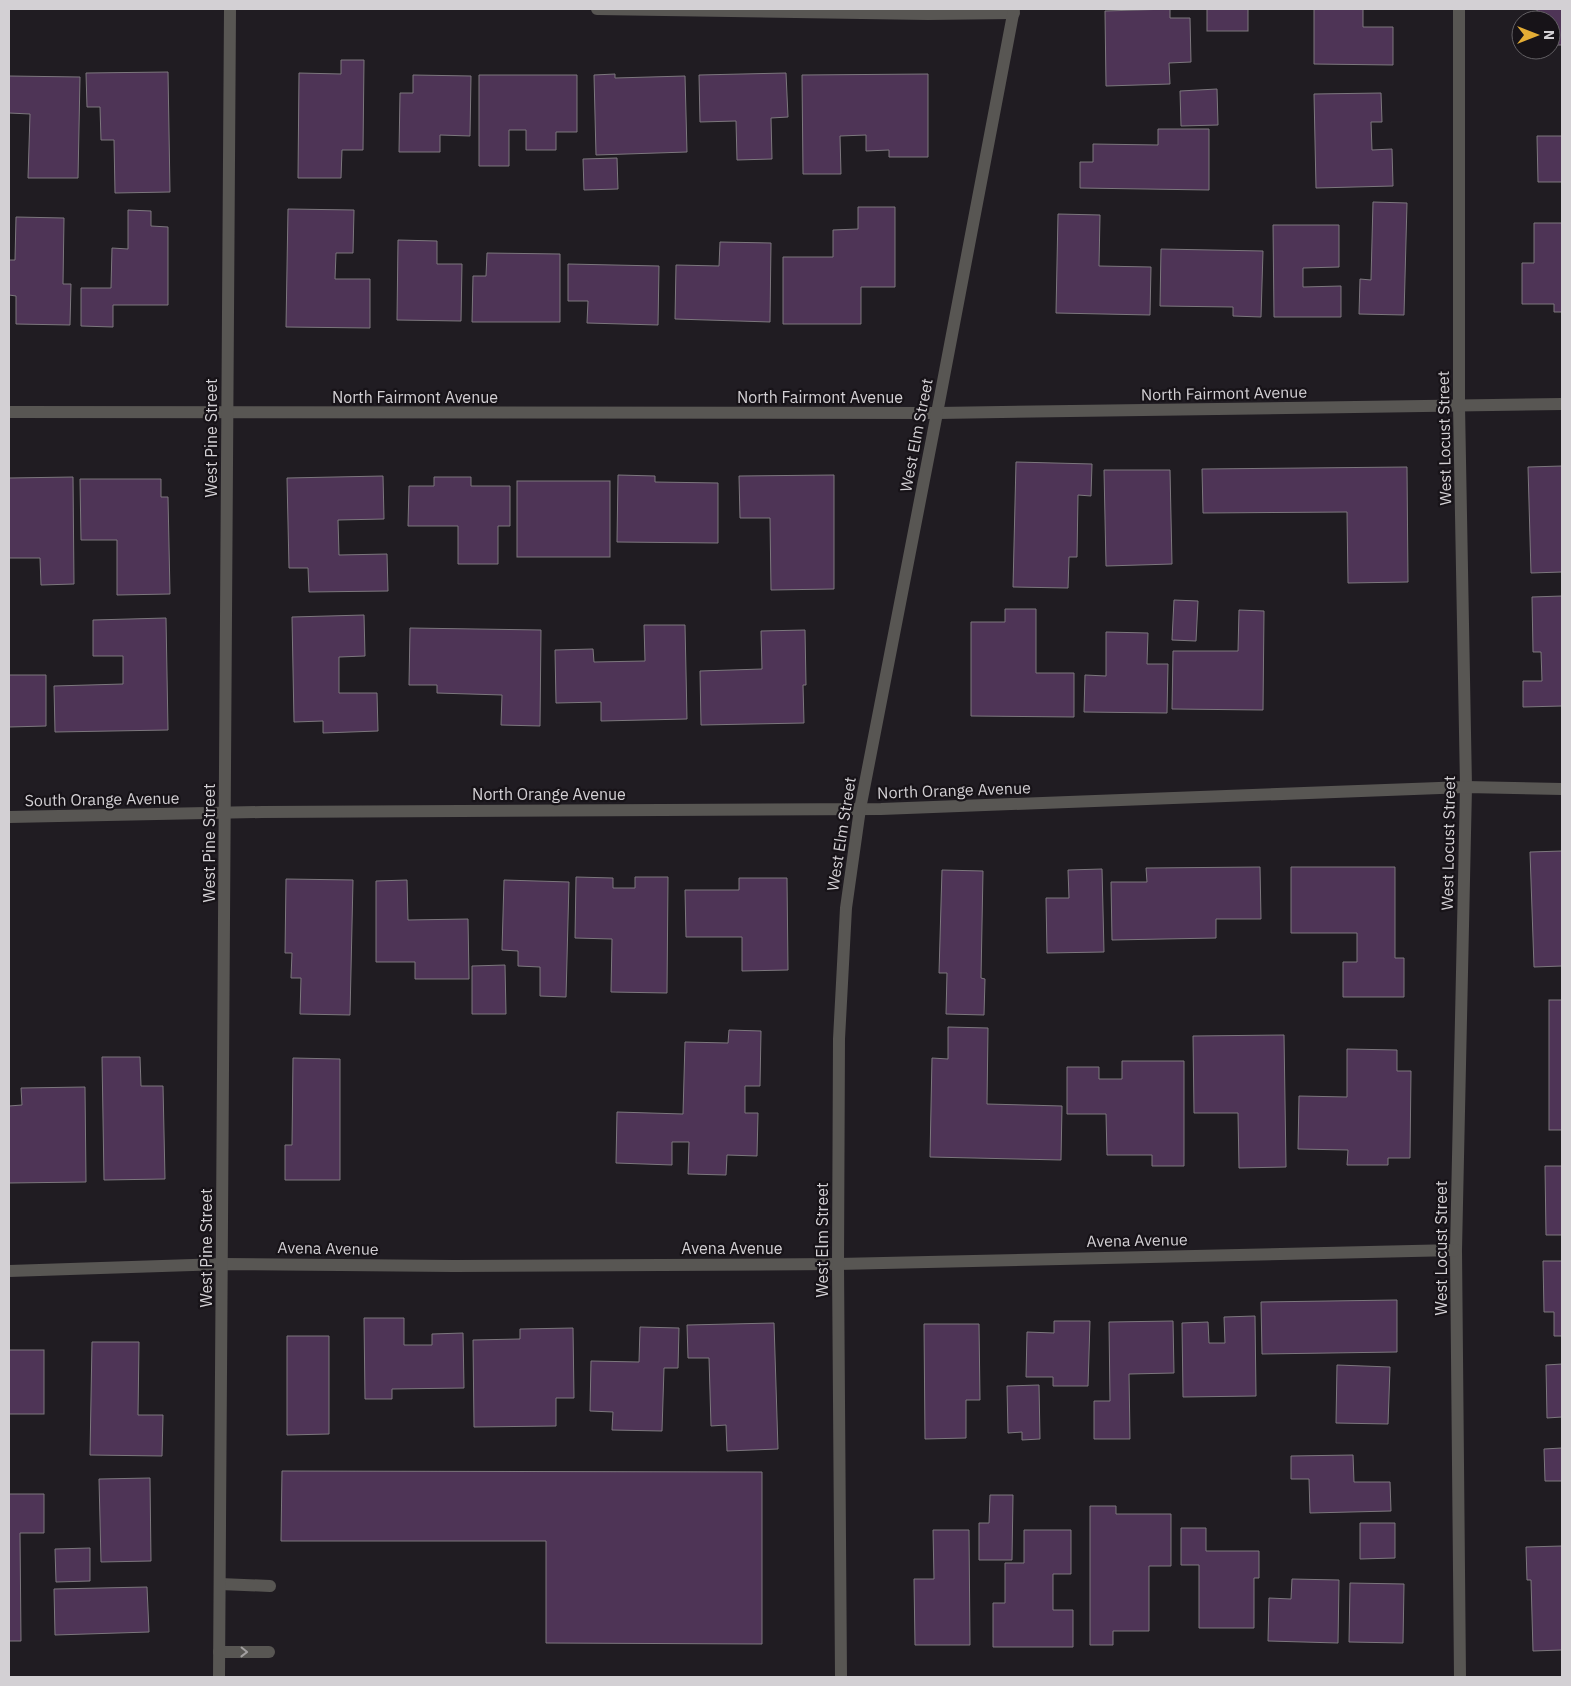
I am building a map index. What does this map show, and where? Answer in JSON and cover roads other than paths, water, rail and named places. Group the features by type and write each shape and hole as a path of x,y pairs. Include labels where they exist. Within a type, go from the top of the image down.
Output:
{"street":[{"name":"West Pine Street","path":"219,1677 230,9"},
{"path":"597,9 928,14 1014,11"},
{"name":"West Locust Street","path":"1459,9 1459,406 1466,787 1456,1250 1460,1677"},
{"name":"West Elm Street","path":"841,1677 838,1264 839,1039 846,908 860,809 1014,11"},
{"name":"North Fairmont Avenue","path":"9,412 227,414 937,413 1562,404"},
{"name":"North Orange Avenue","path":"226,813 860,809 1466,787 1562,789"},
{"name":"South Orange Avenue","path":"9,817 226,813"},
{"name":"Avena Avenue","path":"9,1271 223,1264 454,1266 838,1264 1456,1250"},
{"path":"220,1584 270,1586"},
{"path":"219,1652 269,1652"}]}
